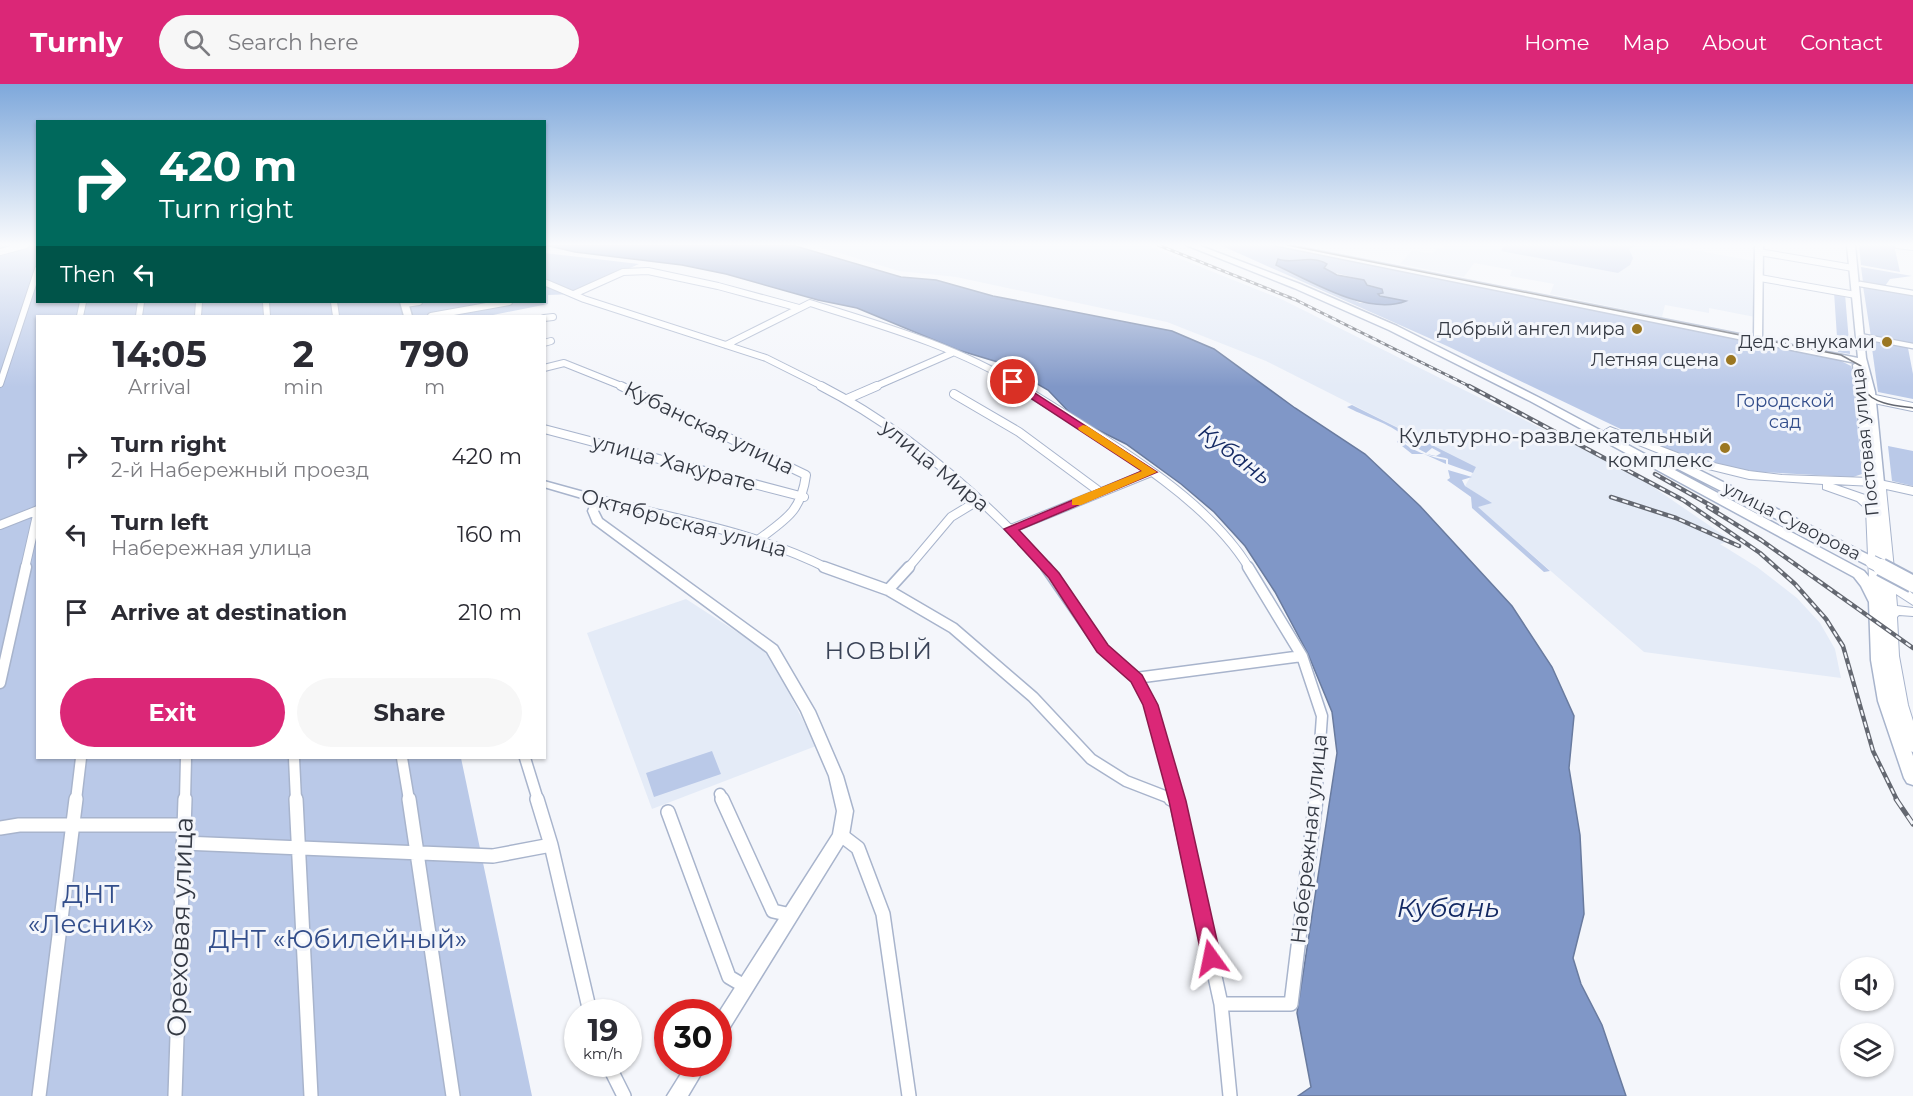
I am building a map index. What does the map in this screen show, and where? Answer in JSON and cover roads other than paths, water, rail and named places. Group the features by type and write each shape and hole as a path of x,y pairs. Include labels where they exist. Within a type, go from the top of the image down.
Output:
{"main road":[{"name":"улица Суворова","path":"1311,292 1393,328 1534,399 1753,504 1913,590"},
{"name":"улица Суворова","path":"1322,292 1395,324 1610,430 1913,584"},
{"name":"улица Суворова","path":"1534,399 1850,568 1865,579 1877,602"},
{"path":"1610,430 1684,460 1749,475 1782,479 1875,482 1913,493"},
{"path":"1753,504 1729,486 1730,479 1742,477 1824,486 1876,503"},
{"name":"Постовая улица","path":"1875,482 1877,602"},
{"name":"Постовая улица","path":"1876,503 1887,557 1896,687 1913,746"},
{"path":"1889,581 1913,602"},
{"path":"1877,602 1880,660 1886,701 1913,778"},
{"path":"1890,619 1895,610 1913,612"}],"street":[{"path":"0,384 30,292"},
{"name":"улица Мира","path":"570,292 766,358 848,399 906,438 979,500 1011,529 1054,576 1102,648 1136,678 1151,705 1177,801 1221,1004 1230,1096"},
{"path":"574,294 578,292"},
{"path":"736,292 799,308"},
{"path":"1514,292 1856,360"},
{"path":"1758,341 1760,292"},
{"path":"1839,292 1854,295"},
{"name":"Постовая улица","path":"1854,295 1875,482"},
{"name":"Постовая улица","path":"1854,295 1856,360 1866,397"},
{"path":"437,315 503,303"},
{"name":"Набережная улица","path":"799,308 810,303 892,329 991,370 1151,472 1192,502 1233,544 1302,656 1322,716 1318,782 1291,1004 1221,1004"},
{"path":"726,345 799,308"},
{"path":"546,318 553,317"},
{"path":"1860,336 1913,346"},
{"path":"848,399 952,353"},
{"name":"Кубанская улица","path":"546,368 564,363 613,382 806,475 804,497 799,508 758,540"},
{"path":"954,394 1012,428 1100,492"},
{"path":"1866,397 1913,407"},
{"name":"улица Хакурате","path":"546,430 804,497"},
{"path":"1011,529 1151,472"},
{"name":"Октябрьская улица","path":"546,485 758,540 799,555 830,570 888,590 953,628 1033,697 1091,759 1126,782 1177,801"},
{"path":"1876,503 1889,490 1913,493"},
{"path":"598,499 593,511 597,521 772,649 808,711 836,776 845,811 841,835 732,1010"},
{"path":"888,590 901,578 947,519 963,506 979,500"},
{"path":"0,525 36,511"},
{"path":"0,683 36,519"},
{"path":"1136,678 1302,656"},
{"path":"39,1096 81,759"},
{"name":"Ореховая улица","path":"175,1096 186,759"},
{"path":"294,759 311,1096"},
{"path":"402,759 419,854 453,1096"},
{"path":"525,759 551,845 588,999"},
{"path":"720,794 773,911 790,915"},
{"path":"668,812 729,977 747,987"},
{"path":"0,828 19,825 184,825"},
{"path":"841,835 858,848 883,914 909,1096"},
{"path":"183,843 493,856 551,845"},
{"path":"614,1077 624,1096"},
{"path":"677,1096 689,1077"}],"water":[{"name":"Кубань","path":"790,292 980,292 1172,331 1214,349 1295,408 1365,454 1420,506 1512,606 1552,667 1574,716 1569,768 1580,835 1584,914 1573,958 1581,984 1602,1025 1626,1096 1298,1096 1311,1087 1297,1013 1337,753 1332,712 1308,654 1275,592 1245,546 1214,512 1181,484 1126,444 1084,423 1069,412 1048,390 1001,363 958,350 857,308"},
{"path":"1334,292 1383,292 1378,294 1406,301 1375,304"}],"tram line":[{"path":"1525,292 1841,355 1861,366 1863,384 1868,395 1886,404 1913,408"}],"railway":[{"path":"1276,292 1469,386"},
{"path":"1469,386 1683,500 1760,553 1795,584 1826,619 1843,646 1873,751 1897,800"},
{"path":"1655,474 1717,509"},
{"path":"1611,497 1676,518 1739,546"},
{"path":"1708,507 1761,540 1913,648"},
{"path":"1896,799 1913,824"}],"place":[{"name":"Добрый ангел мира","path":"1637,329"},
{"name":"Дед с внуками","path":"1887,342"},
{"name":"Летняя сцена","path":"1731,360"},
{"name":"Культурно-развлекательный комплекс","path":"1725,448"}],"district":[{"name":"НОВЫЙ","path":"879,651"}],"park label":[{"name":"Городской сад","path":"1785,411"},
{"name":"ДНТ «Лесник»","path":"91,909"},
{"name":"ДНТ «Юбилейный»","path":"338,939"}]}
